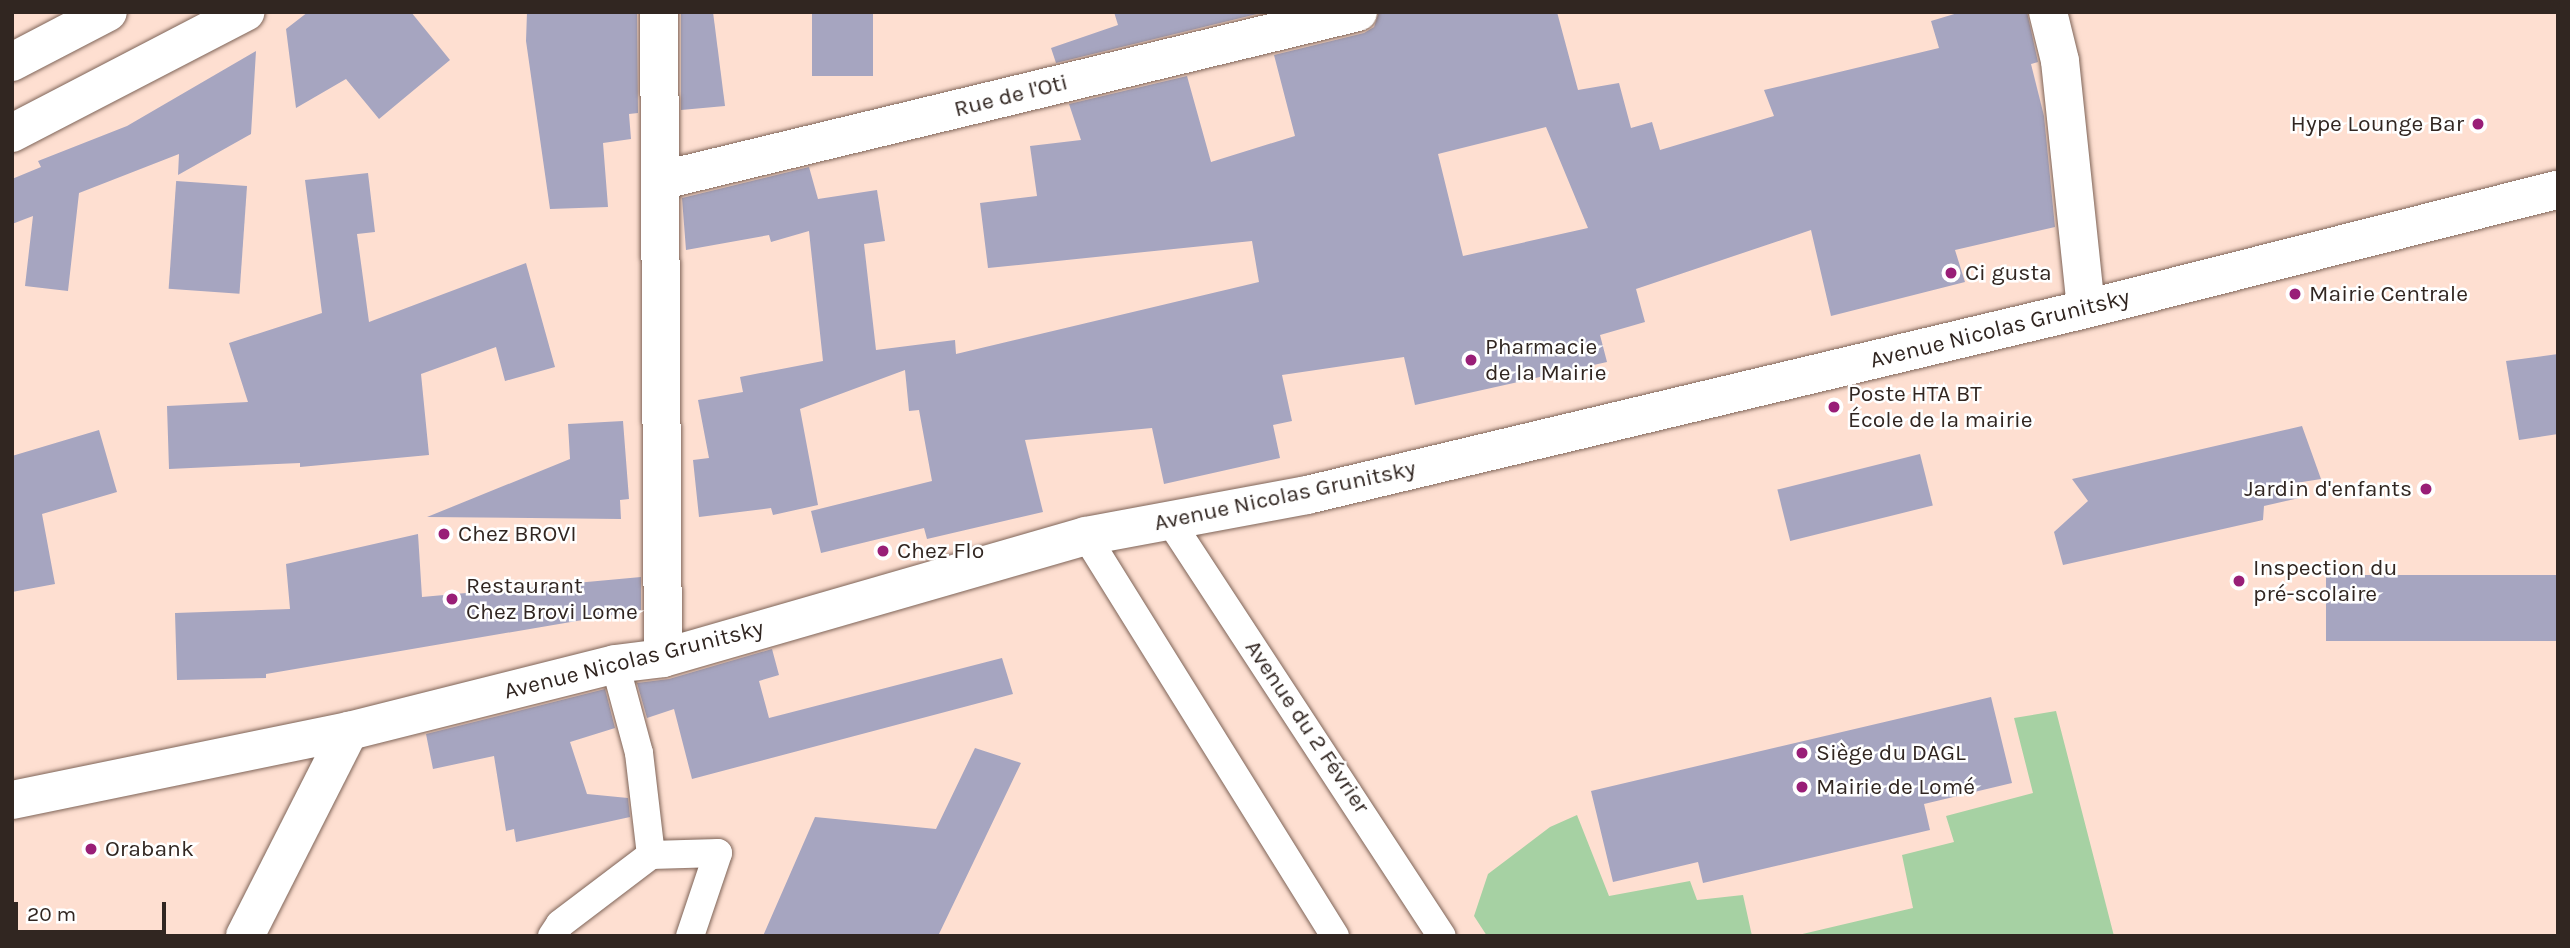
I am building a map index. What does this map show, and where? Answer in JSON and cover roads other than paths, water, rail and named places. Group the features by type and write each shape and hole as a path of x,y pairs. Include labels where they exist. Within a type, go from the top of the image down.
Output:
{"main road":[{"path":"12,62 108,12"},
{"path":"12,134 245,12"},
{"path":"659,12 663,180 663,658"},
{"name":"Rue de l'Oti","path":"663,180 1358,12"},
{"path":"2048,12 2060,61 2086,309"},
{"name":"Avenue Nicolas Grunitsky","path":"12,800 349,731 615,664 663,658 1086,536 1307,495 2086,309 2558,190"},
{"path":"245,936 349,731"}],"lane":[{"name":"Avenue du 2 Février","path":"1170,521 1442,936"},
{"path":"1086,536 1335,936"},
{"path":"615,664 639,752 651,855"},
{"path":"552,936 560,924 651,855 718,853 691,936"}],"place":[{"name":"Hype Lounge Bar","path":"2478,124"},
{"name":"Ci gusta","path":"1951,273"},
{"name":"Mairie Centrale","path":"2295,294"},
{"name":"Pharmacie de la Mairie","path":"1471,360"},
{"name":"Poste HTA BT École de la mairie","path":"1834,407"},
{"name":"Jardin d'enfants","path":"2426,489"},
{"name":"Chez BROVI","path":"444,534"},
{"name":"Chez Flo","path":"883,551"},
{"name":"Inspection du pré-scolaire","path":"2239,581"},
{"name":"Restaurant Chez Brovi Lome","path":"452,599"},
{"name":"Siège du DAGL","path":"1802,753"},
{"name":"Mairie de Lomé","path":"1802,787"},
{"name":"Orabank","path":"91,849"}]}
